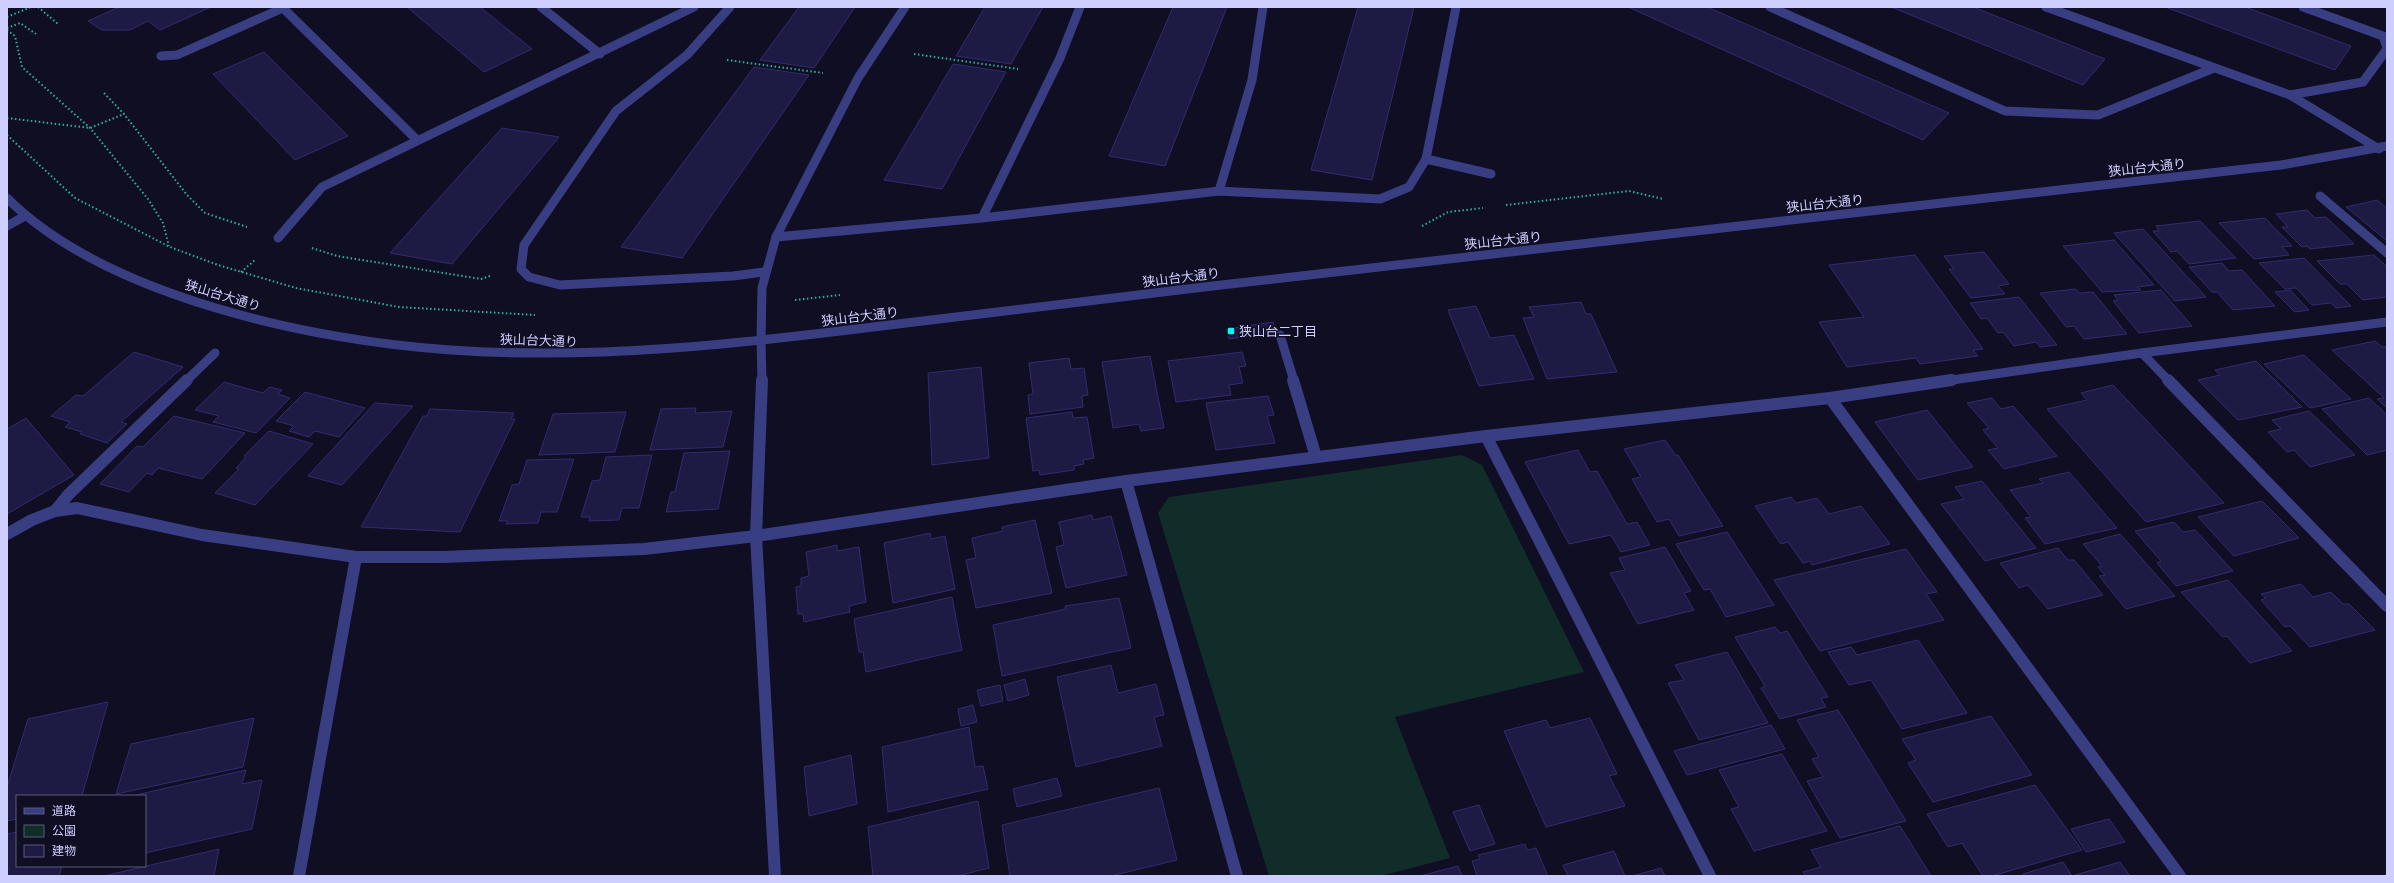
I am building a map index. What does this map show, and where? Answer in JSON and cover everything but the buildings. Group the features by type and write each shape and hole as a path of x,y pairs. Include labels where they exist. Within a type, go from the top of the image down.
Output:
{"street":[{"path":"541,7 600,54"},
{"path":"278,238 322,187 417,140 600,54 694,7"},
{"path":"730,7 687,55 616,111 524,245 521,269 529,277 560,285 733,276 764,272"},
{"path":"775,876 756,536 762,396 759,304 764,272 776,237 858,78 905,7"},
{"path":"982,218 1052,74 1080,7"},
{"path":"1219,191 1252,80 1263,7"},
{"path":"776,237 982,218 1219,191 1380,199 1409,187 1426,159 1456,7"},
{"path":"1770,7 2005,111 2098,114 2214,68"},
{"path":"2046,7 2290,95 2383,147"},
{"path":"2290,95 2363,82 2387,48 2383,36 2303,7"},
{"path":"161,56 177,55 282,8 417,140"},
{"name":"狭山台大通り","path":"7,198 25,216 92,260 183,297 252,318 345,338 450,350 594,354 760,341 1222,285 2281,165 2383,147"},
{"path":"1426,159 1491,174"},
{"path":"2320,196 2387,253"},
{"path":"7,226 25,216"},
{"path":"7,534 32,520 55,511 77,508 202,535 356,557 444,557 644,549 756,536 1126,481 1486,436 1830,398 2142,353 2387,322"},
{"path":"1280,335 1316,457"},
{"path":"55,511 68,495 215,353"},
{"path":"2142,353 2387,606"},
{"path":"1830,398 2180,876"},
{"path":"1486,436 1710,876"},
{"path":"1126,481 1237,876"},
{"path":"299,876 356,557"}],"path":[{"path":"7,17 31,7"},
{"path":"38,7 58,24"},
{"path":"36,34 20,23 7,29 15,36 22,67 90,128 148,199 163,223 170,247"},
{"path":"878,49 1052,74"},
{"path":"687,55 858,78"},
{"path":"104,93 124,114 187,195 205,213 337,256 481,279 521,269"},
{"path":"7,118 90,128 124,114"},
{"path":"7,134 75,198 170,247 218,265 296,288 399,307 492,314 540,315"},
{"path":"1501,206 1629,191 1666,200"},
{"path":"1415,230 1448,212 1486,208"},
{"path":"759,304 846,294"}],"green space":[{"path":"1462,455 1482,465 1584,672 1395,717 1450,858 1380,876 1269,876 1158,513 1169,497"}],"place":[{"name":"狭山台二丁目","path":"1231,331"}]}
